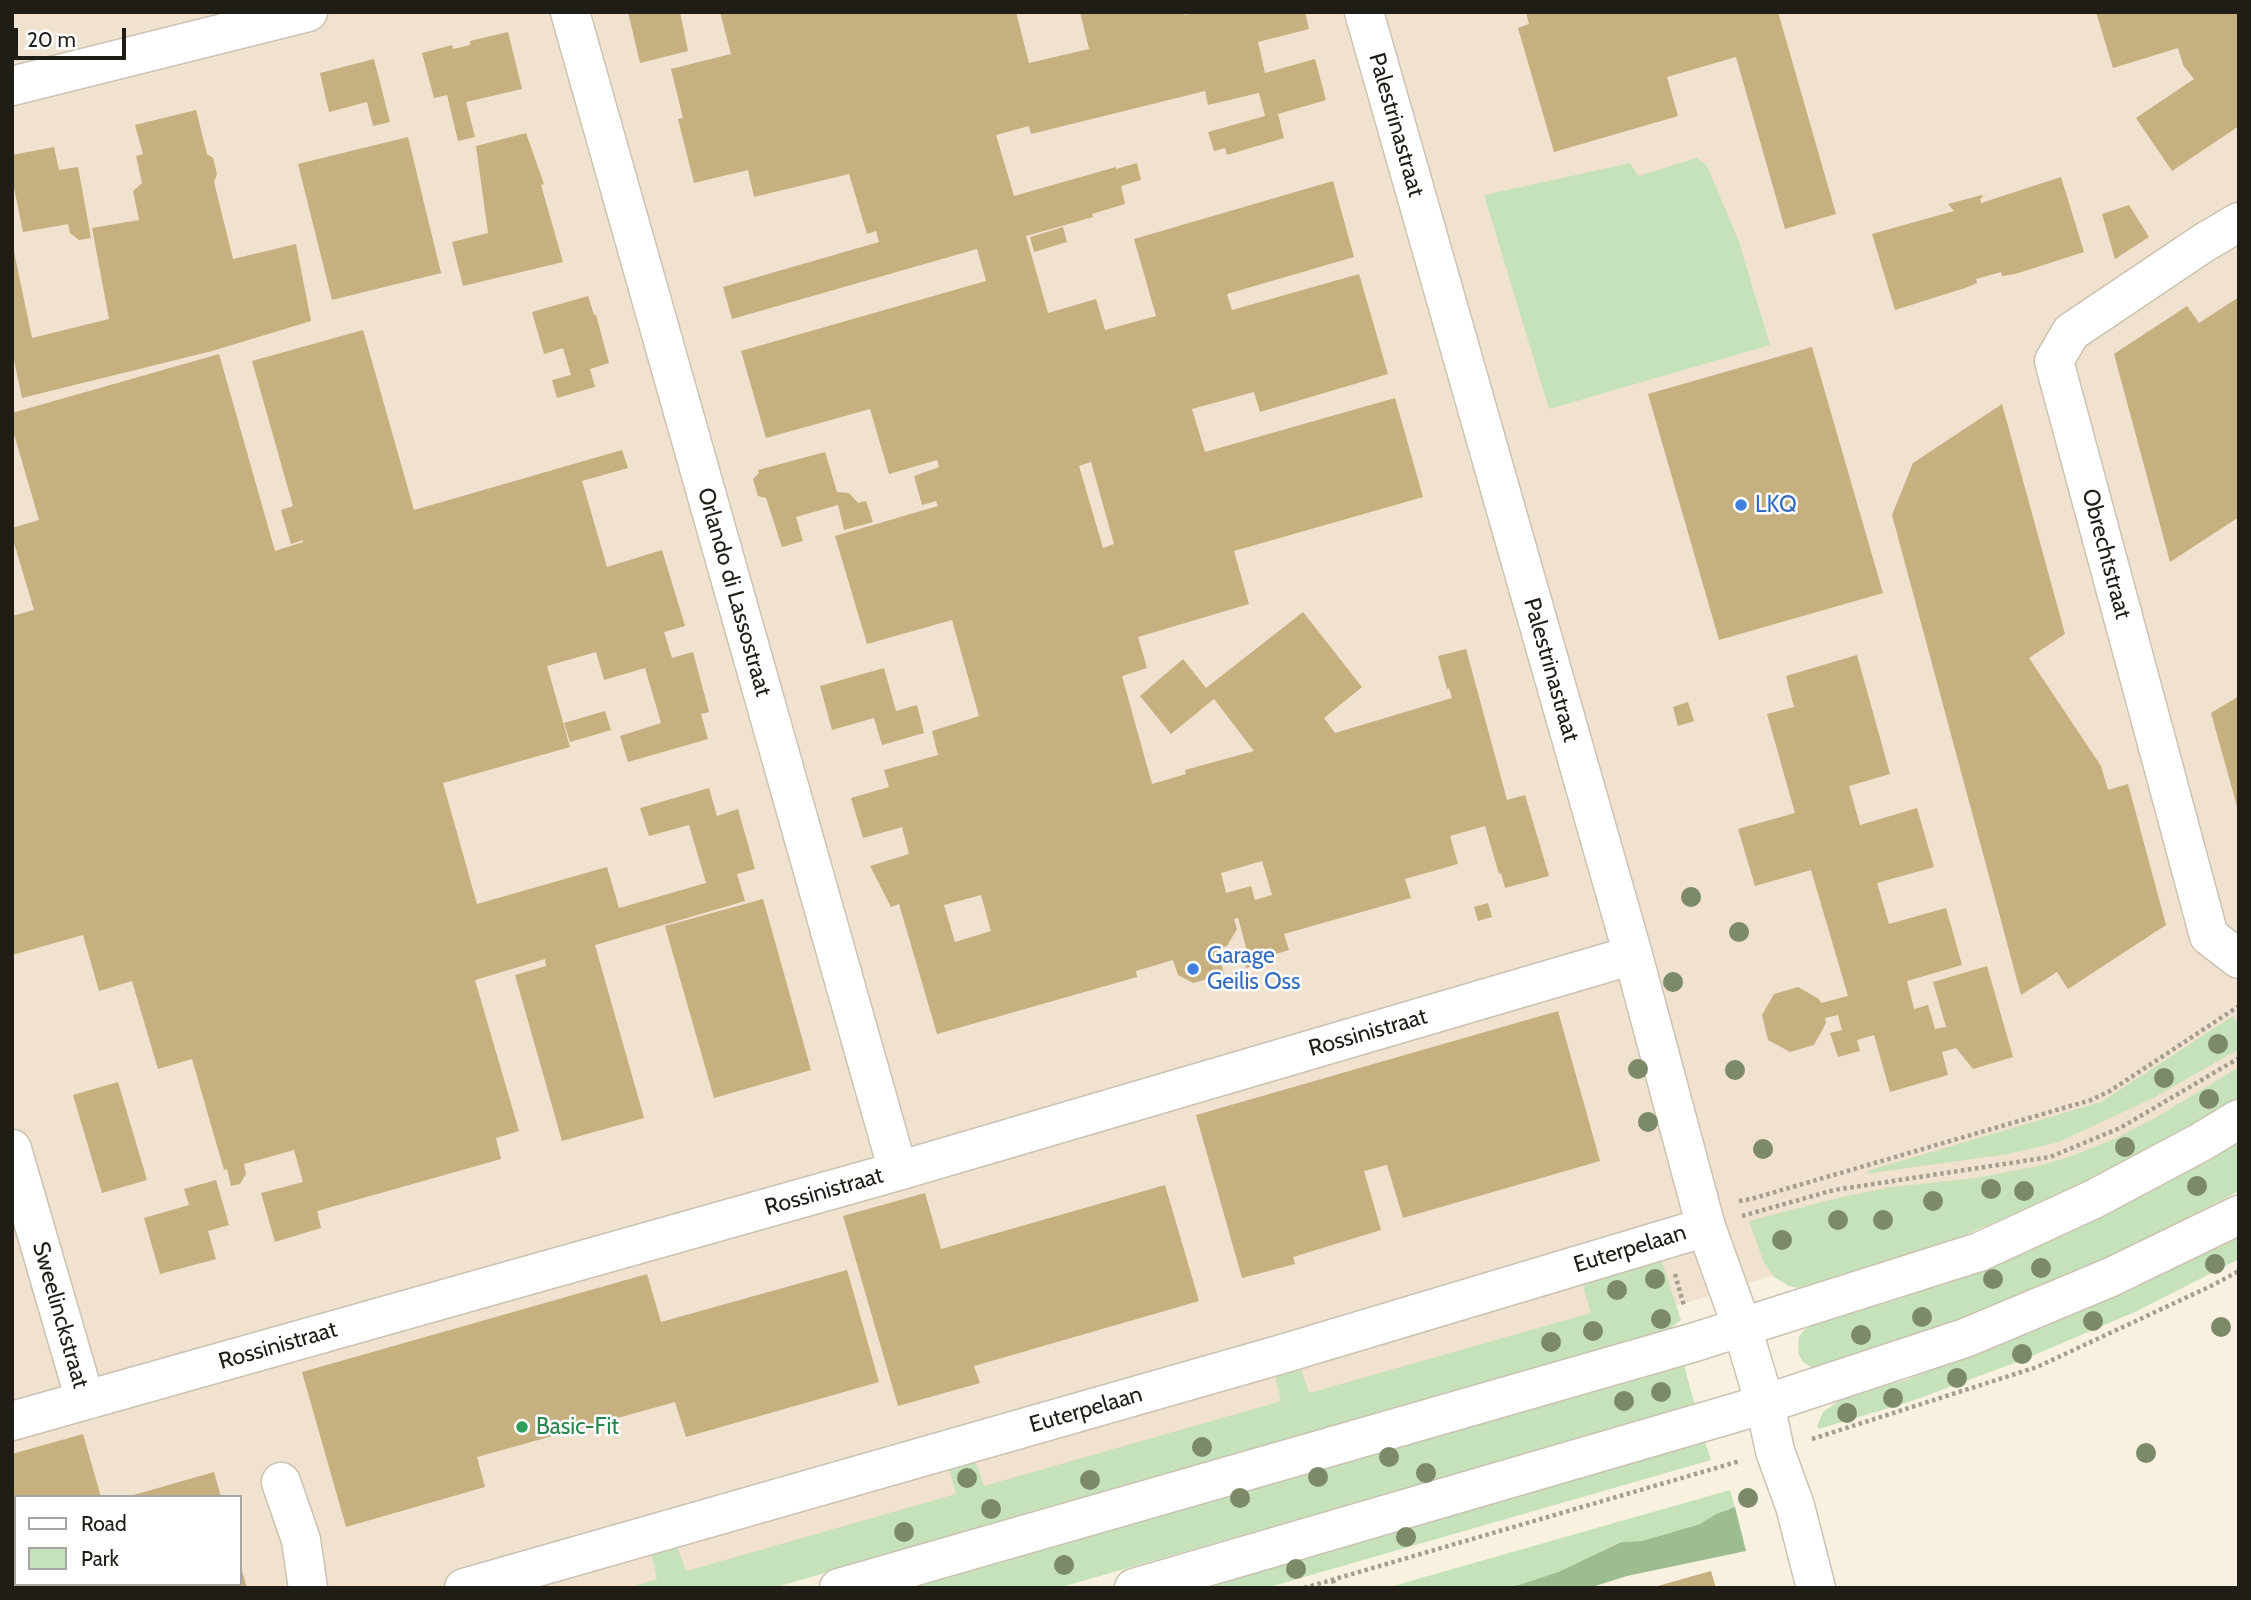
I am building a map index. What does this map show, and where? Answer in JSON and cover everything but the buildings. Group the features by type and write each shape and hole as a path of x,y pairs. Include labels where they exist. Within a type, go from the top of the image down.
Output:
{"street":[{"path":"12,86 308,12"},
{"name":"Orlando di Lassostraat","path":"570,12 898,1171"},
{"name":"Palestrinastraat","path":"1372,16 1703,1216 1742,1327"},
{"name":"Obrechtstraat","path":"2239,222 2070,332 2054,361 2209,936 2239,959"},
{"name":"Rossinistraat","path":"12,1421 898,1171 1633,955"},
{"path":"839,1588 1695,1342 1979,1252 2094,1199 2201,1143 2239,1119"},
{"name":"Sweelinckstraat","path":"12,1149 85,1401"},
{"path":"1134,1588 1765,1404 1965,1338 2111,1277 2239,1215"},
{"name":"Euterpelaan","path":"464,1588 1282,1354 1664,1239 1703,1216"},
{"path":"1742,1327 1765,1404 1775,1451 1795,1506 1816,1588"},
{"path":"281,1482 301,1540 308,1588"}],"path":[{"path":"1703,1216 1751,1199 2091,1100 2110,1091 2239,1006"},
{"path":"1703,1216 1834,1190 2050,1157 2120,1128 2239,1058"},
{"path":"1664,1239 1695,1342"},
{"path":"1715,1419 1729,1465"},
{"path":"1333,1580 1335,1588"}],"shaded area":[{"path":"12,12 2239,12 2239,1085 1875,1242 1709,1296 689,1588 12,1588"}],"green space":[{"path":"1697,158 1707,166 1738,239 1770,345 1549,409 1484,195 1630,163 1638,176"},
{"path":"2233,1016 2239,1024 2239,1049 2153,1098 2059,1142 2008,1154 1865,1174 1870,1170 2101,1102"},
{"path":"2239,1067 2239,1097 2234,1100 2234,1104 2083,1184 1928,1251 1809,1290 1789,1286 1774,1277 1764,1263 1749,1221 1892,1187 1975,1178 2066,1158 2114,1139 2157,1117"},
{"path":"2239,1142 2239,1191 2139,1244 1935,1331 1824,1368 1811,1367 1802,1361 1798,1353 1799,1337 1811,1325 1899,1299 1985,1267 2188,1170"},
{"path":"2239,1234 2239,1259 2137,1311 2025,1359 1909,1402 1819,1429 1817,1426 1823,1412 1843,1398 1906,1380 2020,1337 2131,1289"},
{"path":"1661,1259 1681,1320 1668,1330 773,1588 628,1588 657,1579 652,1556 655,1551 671,1546 678,1549 686,1571 956,1494 950,1472 953,1467 973,1460 984,1486 1281,1401 1276,1381 1278,1371 1298,1368 1309,1393 1591,1313 1584,1290 1585,1284"},
{"path":"1683,1362 1695,1405 1058,1588 897,1588"},
{"path":"1705,1441 1711,1460 1266,1588 1182,1588"},
{"path":"1730,1490 1735,1507 1700,1524 1642,1541 1620,1542 1558,1572 1522,1584 1505,1588 1386,1588"},
{"path":"1735,1507 1746,1551 1627,1576 1589,1588 1505,1588 1558,1572 1621,1542 1642,1541 1700,1524"}],"place":[{"name":"LKQ","path":"1741,505"},
{"name":"Garage Geilis Oss","path":"1193,969"},
{"name":"Basic-Fit","path":"522,1427"}]}
